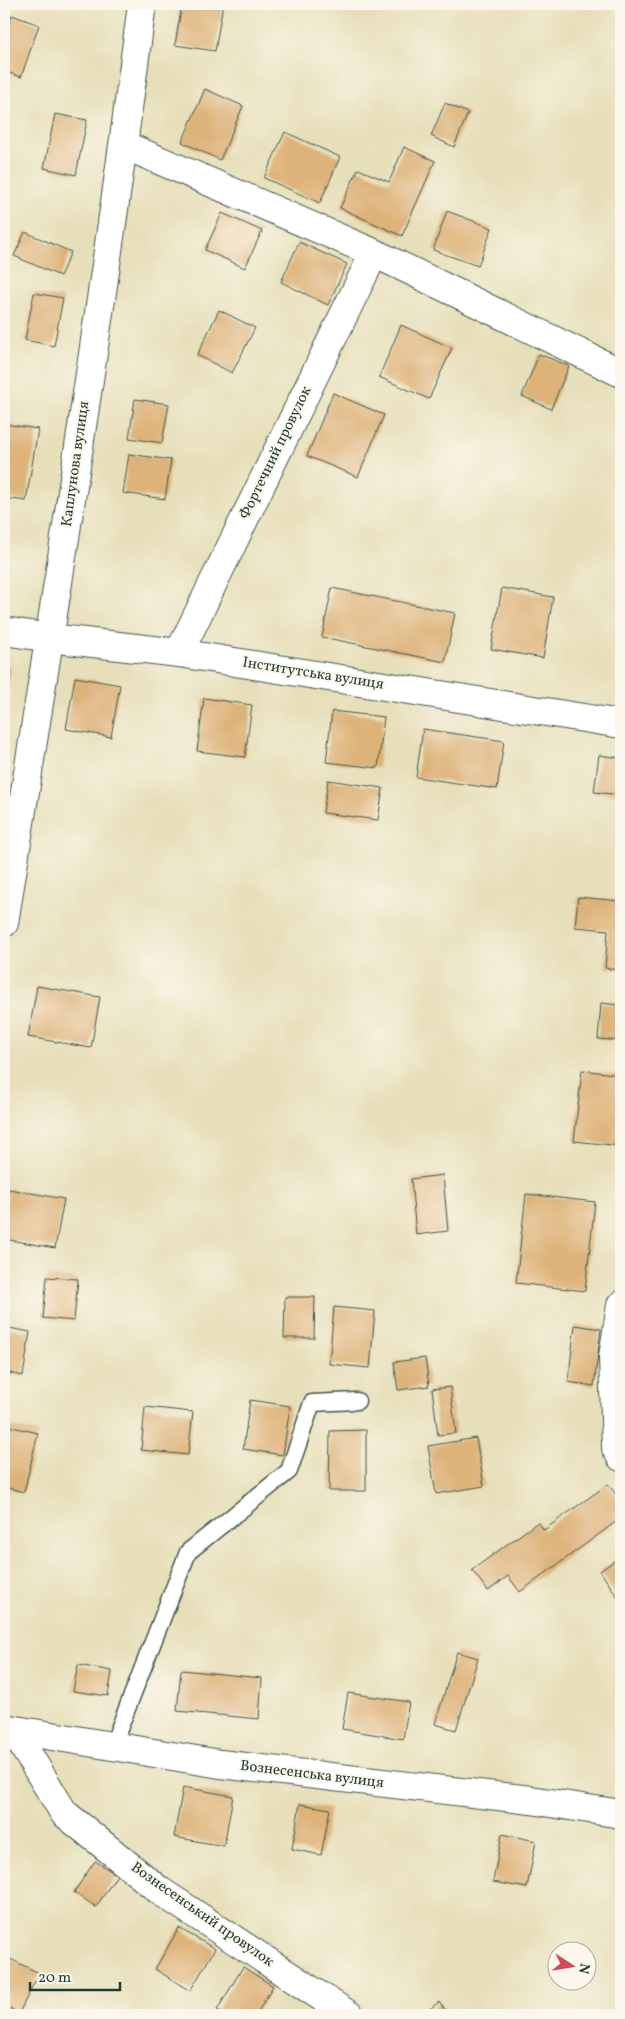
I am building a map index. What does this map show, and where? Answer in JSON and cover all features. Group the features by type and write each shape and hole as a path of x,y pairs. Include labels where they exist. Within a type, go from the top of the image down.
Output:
{"street":[{"name":"Каплунова вулиця","path":"4,923 8,867 50,638 124,145 142,4"},
{"path":"124,145 374,253 621,373"},
{"name":"Фортечний провулок","path":"179,653 374,253"},
{"name":"Інститутська вулиця","path":"4,631 179,653 621,724"},
{"path":"621,1305 613,1357 616,1448 621,1457"},
{"name":"Вознесенська вулиця","path":"9,1730 220,1764 531,1800 621,1814"},
{"name":"Вознесенський провулок","path":"9,1730 64,1813 160,1891 349,2015"}],"lane":[{"path":"112,1747 188,1552 289,1471 312,1403 357,1401"}],"building":[{"path":"182,4 223,4 215,51 175,45"},
{"path":"12,15 39,25 21,77 4,71 4,37"},
{"path":"205,89 243,106 220,160 182,142"},
{"path":"445,103 468,113 454,147 431,136"},
{"path":"55,114 87,120 76,175 44,168"},
{"path":"285,132 340,157 320,203 264,178"},
{"path":"404,147 435,161 402,236 340,208 358,169 389,182"},
{"path":"447,211 492,228 478,266 433,250"},
{"path":"222,213 262,231 245,268 205,250"},
{"path":"25,232 71,252 60,276 14,256"},
{"path":"299,242 347,264 328,305 281,282"},
{"path":"34,293 63,298 54,346 25,340"},
{"path":"219,310 255,328 232,373 197,355"},
{"path":"401,325 452,348 429,399 379,377"},
{"path":"539,354 569,366 551,409 522,396"},
{"path":"333,393 384,415 358,477 307,456"},
{"path":"135,399 169,404 162,443 129,438"},
{"path":"4,424 38,429 26,501 4,498"},
{"path":"129,454 171,460 165,499 123,493"},
{"path":"332,588 455,613 445,662 322,637"},
{"path":"502,588 553,597 543,658 491,649"},
{"path":"4,667 11,668 5,704 4,704"},
{"path":"75,677 120,685 111,737 66,729"},
{"path":"204,698 252,705 245,757 197,751"},
{"path":"332,711 384,717 378,768 326,762"},
{"path":"423,729 504,741 497,789 416,777"},
{"path":"599,755 621,758 621,795 594,792"},
{"path":"328,780 383,788 378,820 323,813"},
{"path":"578,897 621,901 621,970 605,968 608,930 575,927"},
{"path":"37,986 100,997 91,1048 28,1037"},
{"path":"601,1003 621,1005 621,1041 598,1039"},
{"path":"582,1070 621,1075 621,1146 574,1141"},
{"path":"443,1175 448,1231 416,1235 411,1179"},
{"path":"9,1189 64,1199 55,1248 4,1239 4,1218"},
{"path":"526,1194 595,1202 585,1291 516,1283"},
{"path":"47,1277 78,1279 74,1321 43,1318"},
{"path":"285,1297 315,1297 314,1338 284,1338"},
{"path":"334,1307 375,1311 370,1368 329,1364"},
{"path":"575,1325 601,1329 594,1386 568,1382"},
{"path":"4,1327 30,1332 23,1376 4,1372"},
{"path":"425,1358 429,1386 398,1390 394,1362"},
{"path":"450,1387 456,1433 438,1435 432,1389"},
{"path":"250,1400 290,1406 283,1455 243,1449"},
{"path":"145,1407 193,1412 188,1455 141,1450"},
{"path":"4,1425 38,1433 24,1492 4,1487"},
{"path":"366,1430 366,1491 329,1491 330,1431"},
{"path":"476,1438 484,1486 436,1494 428,1446"},
{"path":"608,1484 621,1501 621,1518 520,1592 508,1576 488,1591 472,1570 538,1522 544,1530"},
{"path":"621,1556 621,1602 600,1571"},
{"path":"457,1652 478,1658 456,1730 435,1724"},
{"path":"78,1665 112,1671 108,1696 73,1691"},
{"path":"181,1670 262,1678 259,1719 177,1711"},
{"path":"348,1693 409,1702 403,1739 342,1729"},
{"path":"183,1787 233,1796 224,1846 174,1837"},
{"path":"300,1804 330,1809 321,1855 292,1849"},
{"path":"502,1834 536,1841 527,1888 493,1882"},
{"path":"95,1861 117,1875 96,1907 74,1892"},
{"path":"179,1928 215,1949 190,1991 155,1969"},
{"path":"4,1956 39,1973 19,2013 4,2006"},
{"path":"243,1967 273,1986 256,2015 226,2015 217,2010"},
{"path":"439,2002 449,2015 422,2015"}]}
